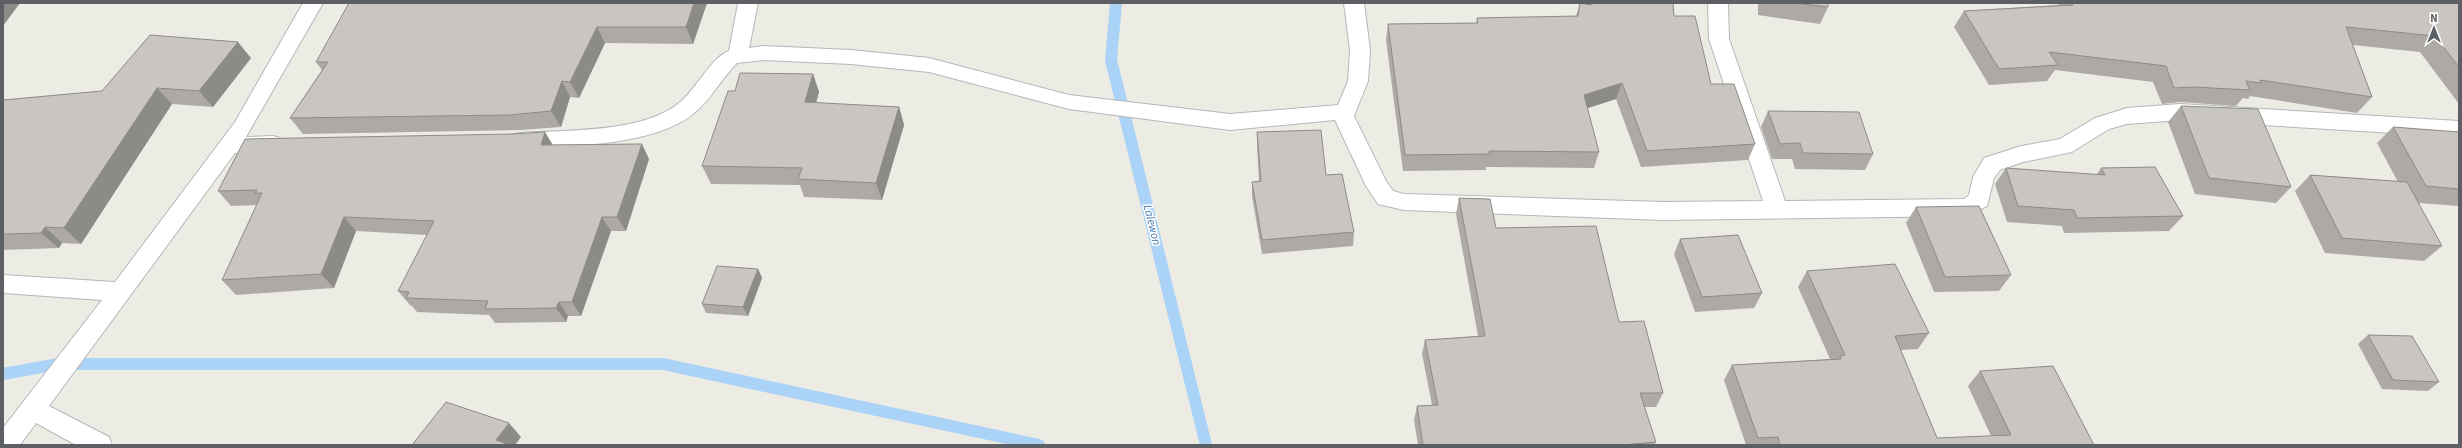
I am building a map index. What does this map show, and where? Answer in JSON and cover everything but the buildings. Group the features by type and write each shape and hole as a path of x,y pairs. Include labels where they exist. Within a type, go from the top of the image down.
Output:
{"street":[{"path":"5,445 121,292 242,127 313,3"},
{"path":"738,55 748,3"},
{"path":"1344,116 1358,81 1360,50 1354,3"},
{"path":"1718,3 1719,39 1777,210"},
{"path":"497,141 636,131 664,122 685,110 725,63 738,55 764,53 851,56 929,65 1069,102 1230,122 1334,111 1344,116 1377,186 1386,198 1404,202 1662,211 1967,207 1979,200 1984,177 1992,164 2021,154 2065,146 2102,123 2127,116 2180,112 2459,129"},
{"path":"229,145 292,144"},
{"path":"3,284 121,292"},
{"path":"33,410 100,445"}],"waterway":[{"name":"Lalewon","path":"1116,3 1111,60 1206,445"},
{"path":"3,374 59,364 663,364 1039,445"}]}
